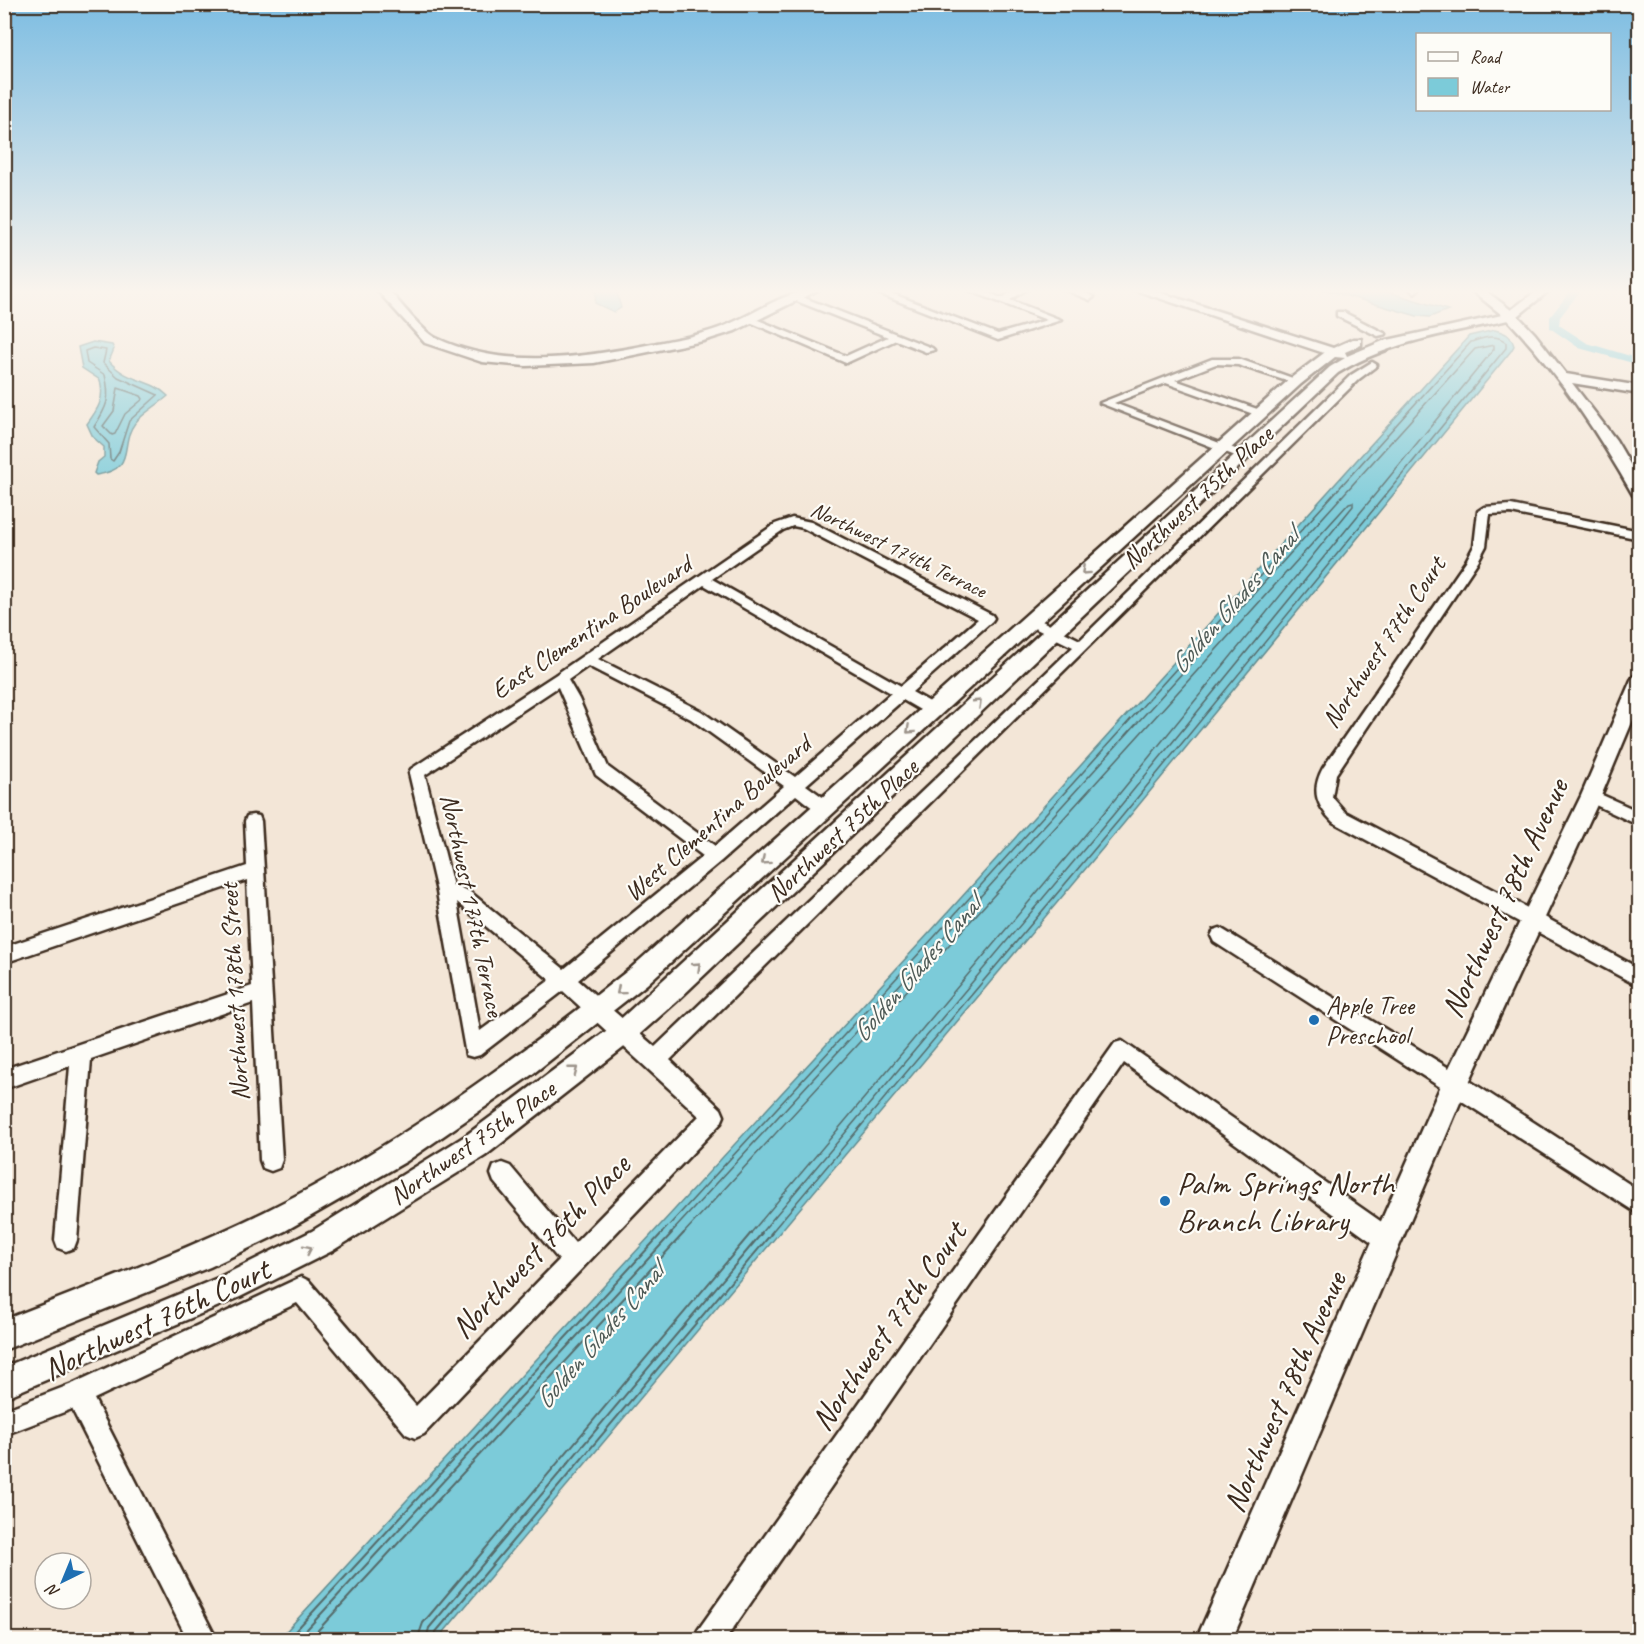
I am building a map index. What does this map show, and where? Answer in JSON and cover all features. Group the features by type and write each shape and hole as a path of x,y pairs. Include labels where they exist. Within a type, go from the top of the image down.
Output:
{"street":[{"path":"1203,366 1105,403 1232,451"},
{"path":"1245,366 1296,381"},
{"name":"Northwest 75th Place","path":"4,1383 230,1287 322,1241 475,1146 623,1033 1053,632 1232,451 1260,413 1296,381 1325,366"},
{"name":"Northwest 75th Place","path":"4,1335 226,1244 312,1202 457,1114 639,976 1031,621 1332,366"},
{"path":"1348,366 1355,377"},
{"path":"446,892 463,896 564,980 623,1033 657,1059 1355,377 1371,366"},
{"path":"1555,366 1609,440 1640,495"},
{"path":"1562,377 1640,390"},
{"path":"1167,380 1260,413"},
{"name":"Northwest 77th Court","path":"1533,919 1339,818 1324,803 1322,790 1329,772 1472,561 1480,546 1484,511 1511,509 1640,535"},
{"name":"East Clementina Boulevard","path":"417,772 560,679 779,527 792,522"},
{"name":"Northwest 174th Terrace","path":"792,522 807,525 987,618"},
{"path":"702,579 932,710 938,715 939,721 926,751"},
{"name":"West Clementina Boulevard","path":"473,1048 564,980 715,856 987,618"},
{"path":"1031,621 1082,646"},
{"path":"588,660 696,715 825,807"},
{"path":"560,679 572,699 602,771 715,856"},
{"name":"Northwest 78th Avenue","path":"1214,1640 1455,1083 1591,796 1640,680"},
{"name":"Northwest 177th Terrace","path":"417,772 446,892 473,1048"},
{"path":"1591,796 1640,820"},
{"name":"Northwest 178th Street","path":"253,821 271,1160"},
{"path":"4,955 256,870"},
{"path":"1533,919 1640,979"},
{"path":"1220,936 1455,1083 1640,1204"},
{"path":"4,1079 262,991"},
{"name":"Northwest 77th Court","path":"708,1640 1122,1050 1388,1240"},
{"path":"66,1240 81,1054"},
{"name":"Northwest 76th Place","path":"301,1289 415,1425 714,1116 657,1059"},
{"path":"502,1174 575,1261"},
{"name":"Northwest 76th Court","path":"4,1423 78,1394 301,1289"},
{"path":"78,1394 204,1639"}],"water":[{"path":"82,366 114,366 131,377 154,386 168,396 135,423 130,431 122,462 109,472 96,475 94,473 98,462 104,457 104,447 93,437 87,424 100,404 102,393 100,380"},
{"name":"Golden Glades Canal","path":"1442,366 1499,366 1124,823 438,1639 279,1639 931,931"}],"place":[{"name":"Apple Tree Preschool","path":"1314,1020"},
{"name":"Palm Springs North Branch Library","path":"1165,1201"}]}
